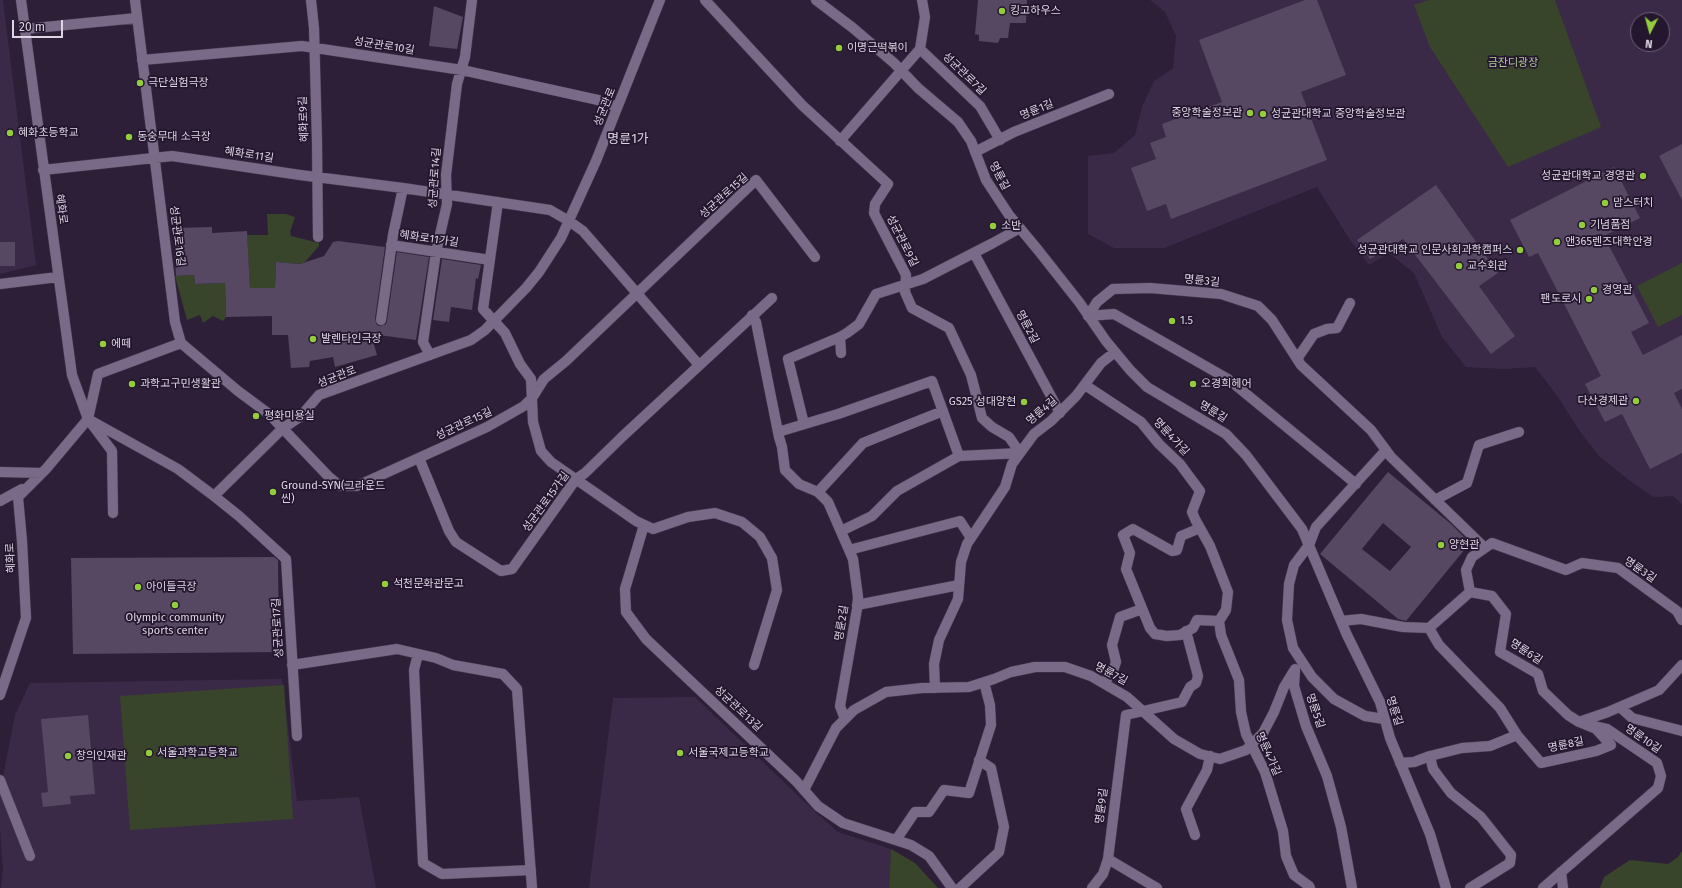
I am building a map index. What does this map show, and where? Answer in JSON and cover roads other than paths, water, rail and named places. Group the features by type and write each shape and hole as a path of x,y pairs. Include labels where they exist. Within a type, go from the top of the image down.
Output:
{"street":[{"name":"혜화로","path":"21,0 72,375 88,419"},
{"name":"성균관로16길","path":"135,0 175,322 181,343"},
{"name":"혜화로9길","path":"311,0 317,142 318,237"},
{"name":"성균관로14길","path":"430,355 423,342 436,252 447,204 446,175 457,84 465,57 472,0"},
{"name":"성균관로","path":"214,496 282,429 301,416 319,395 471,340 485,330 526,288 539,272 561,238 596,161 660,0"},
{"name":"성균관로9길","path":"705,0 802,105 888,184 875,204 874,214 906,275 905,292 912,308 949,328 971,375 982,418 992,427 1009,437 1020,453"},
{"name":"명륜길","path":"816,0 853,28 902,70 918,88 958,122 971,141 986,180 1009,215 1130,370 1147,387 1226,434 1246,455 1302,528 1341,621 1380,702 1390,738 1430,834 1446,888"},
{"path":"840,141 920,49 925,17 922,0"},
{"path":"24,29 137,18"},
{"name":"성균관로10길","path":"142,60 302,46 462,70 598,100 618,107"},
{"name":"성균관로7길","path":"920,49 980,106 1000,140"},
{"name":"명륜1길","path":"975,152 1014,132 1109,94"},
{"name":"혜화로11길","path":"43,170 172,156 550,210 569,220"},
{"name":"성균관로15길","path":"282,429 328,476 340,486 357,486 487,428 524,406 532,398 544,379 566,361 756,180 815,257"},
{"path":"392,245 403,188"},
{"path":"498,202 483,309 493,322 505,333 520,364 531,379 533,422 541,450 551,462 636,521 653,529 688,517 715,513 742,522 760,537 772,558 777,590 754,665"},
{"path":"569,220 583,231 699,365"},
{"path":"804,424 788,359 847,333 859,324 876,294 923,278 1020,228"},
{"name":"혜화로11가길","path":"381,320 392,245 490,260"},
{"name":"명륜2길","path":"974,253 1060,413"},
{"path":"0,284 58,277"},
{"name":"명륜3길","path":"1088,316 1097,302 1113,288 1150,288 1221,294 1258,306 1272,320 1301,365 1371,430 1391,457 1485,548 1492,543 1566,570 1582,563 1618,568 1677,611 1682,620"},
{"name":"성균관로15가길","path":"419,458 449,531 456,542 501,570 512,569 576,479 585,473 752,315 772,298"},
{"path":"1297,359 1314,334 1327,329 1337,328 1350,303"},
{"path":"1088,316 1114,314 1228,379 1356,484"},
{"name":"명륜2길","path":"752,315 756,322 782,446 785,470 799,484 818,492 828,502 853,559 858,597 840,706 845,719"},
{"path":"840,337 841,353"},
{"name":"혜화로","path":"0,695 26,618 18,498 42,473 88,419 98,374 181,343"},
{"path":"181,343 238,391 269,414 282,429"},
{"name":"명륜4길","path":"935,688 934,664 939,640 958,599 961,562 967,544 1005,487 1012,464 1034,434 1060,413 1076,396 1101,364 1115,352"},
{"path":"778,432 838,414 932,381 959,456"},
{"name":"명륜4가길","path":"1085,385 1141,422 1159,444 1180,464 1200,491 1192,512 1210,546 1228,592 1226,610 1219,621 1221,635 1239,680 1241,712 1246,734 1265,772 1283,832 1286,856 1294,875 1310,886 1310,888"},
{"path":"818,492 863,443 943,411"},
{"path":"88,419 178,469 214,496"},
{"path":"88,419 112,451 113,513"},
{"path":"1435,500 1467,483 1479,445 1519,432"},
{"path":"1309,545 1316,527 1386,450"},
{"path":"840,531 872,516 897,491 959,456 1020,453"},
{"path":"0,472 42,473"},
{"path":"0,501 30,486"},
{"name":"성균관로17길","path":"214,496 239,516 286,559 292,665 396,649 453,665 503,674 517,689 532,888"},
{"path":"849,550 960,521 971,538"},
{"name":"성균관로13길","path":"644,525 625,589 626,612 646,640 804,790 818,806 843,823 896,840 929,856 952,888"},
{"path":"1200,528 1181,536 1177,550 1172,551 1133,529 1122,535 1130,553 1126,570 1150,628 1155,634 1167,636 1180,635 1192,628 1196,620 1219,621"},
{"name":"명륜5길","path":"1309,545 1294,565 1289,584 1287,620 1298,665 1294,686 1306,726 1327,776 1341,827 1352,888"},
{"path":"1341,621 1361,619 1403,627 1428,628 1470,592 1466,570 1472,557 1485,548"},
{"path":"857,605 959,585"},
{"name":"명륜6길","path":"1470,592 1492,596 1506,614 1500,652 1538,674 1543,691 1568,715 1580,722"},
{"path":"1104,683 1113,671 1116,662 1112,645 1120,617 1142,609"},
{"path":"1400,763 1414,762 1430,756 1462,748 1490,746 1518,735 1500,708 1439,645 1428,628"},
{"path":"1142,710 1174,705 1182,702 1190,687 1196,683 1198,676 1186,631"},
{"path":"418,654 414,670 423,863 442,874 531,870"},
{"path":"292,665 297,736"},
{"path":"1298,665 1334,699 1365,716 1384,719"},
{"name":"명륜7길","path":"804,790 836,728 854,710 886,692 969,687 1011,672 1035,667 1065,667 1091,676 1127,697 1174,739 1200,754 1220,759 1246,750 1263,732 1274,712 1284,687 1298,665"},
{"path":"1580,722 1659,690 1682,665"},
{"path":"896,840 915,812 929,812 944,790 969,793 991,725 990,705 984,682"},
{"name":"명륜10길","path":"1620,707 1632,718 1682,731"},
{"name":"명륜9길","path":"1108,859 1126,715 1142,710"},
{"name":"명륜8길","path":"1518,735 1541,763 1596,751 1611,745 1596,729 1580,722"},
{"name":"명륜10길","path":"1543,888 1658,788 1661,776 1657,763 1606,729 1580,722"},
{"path":"1195,835 1186,809 1207,770 1210,756"},
{"path":"1430,756 1433,769 1451,793 1481,817 1511,854 1510,863 1470,888"},
{"path":"960,888 999,852 1004,827 991,768 979,760"},
{"path":"0,780 30,856"},
{"path":"1092,888 1103,874 1108,859 1157,888"},
{"path":"1562,872 1564,888"}],"place":[{"name":"킹고하우스","path":"1002,11"},
{"name":"이명근떡볶이","path":"839,48"},
{"name":"극단실험극장","path":"140,83"},
{"name":"중앙학술정보관","path":"1250,113"},
{"name":"성균관대학교 중앙학술정보관","path":"1263,114"},
{"name":"혜화초등학교","path":"10,133"},
{"name":"동숭무대 소극장","path":"129,137"},
{"name":"성균관대학교 경영관","path":"1643,176"},
{"name":"맘스터치","path":"1605,203"},
{"name":"기념품점","path":"1582,225"},
{"name":"소반","path":"993,226"},
{"name":"앤365렌즈대학안경","path":"1557,242"},
{"name":"성균관대학교 인문사회과학캠퍼스","path":"1520,250"},
{"name":"교수회관","path":"1459,266"},
{"name":"경영관","path":"1594,290"},
{"name":"팬도로시","path":"1589,299"},
{"name":"1.5","path":"1172,321"},
{"name":"발렌타인극장","path":"313,339"},
{"name":"에떼","path":"103,344"},
{"name":"과학고구민생활관","path":"132,384"},
{"name":"오경희헤어","path":"1193,384"},
{"name":"다산경제관","path":"1636,401"},
{"name":"GS25 성대양현","path":"1024,402"},
{"name":"평화미용실","path":"256,416"},
{"name":"Ground-SYN(그라운드 씬)","path":"273,492"},
{"name":"양현관","path":"1441,545"},
{"name":"석천문화관문고","path":"385,584"},
{"name":"아이들극장","path":"138,587"},
{"name":"Olympic community sports center","path":"175,605"},
{"name":"서울과학고등학교","path":"149,753"},
{"name":"서울국제고등학교","path":"680,753"},
{"name":"창의인재관","path":"68,756"}],"district":[{"name":"명륜1가","path":"628,139"}],"park label":[{"name":"금잔디광장","path":"1513,63"}]}
